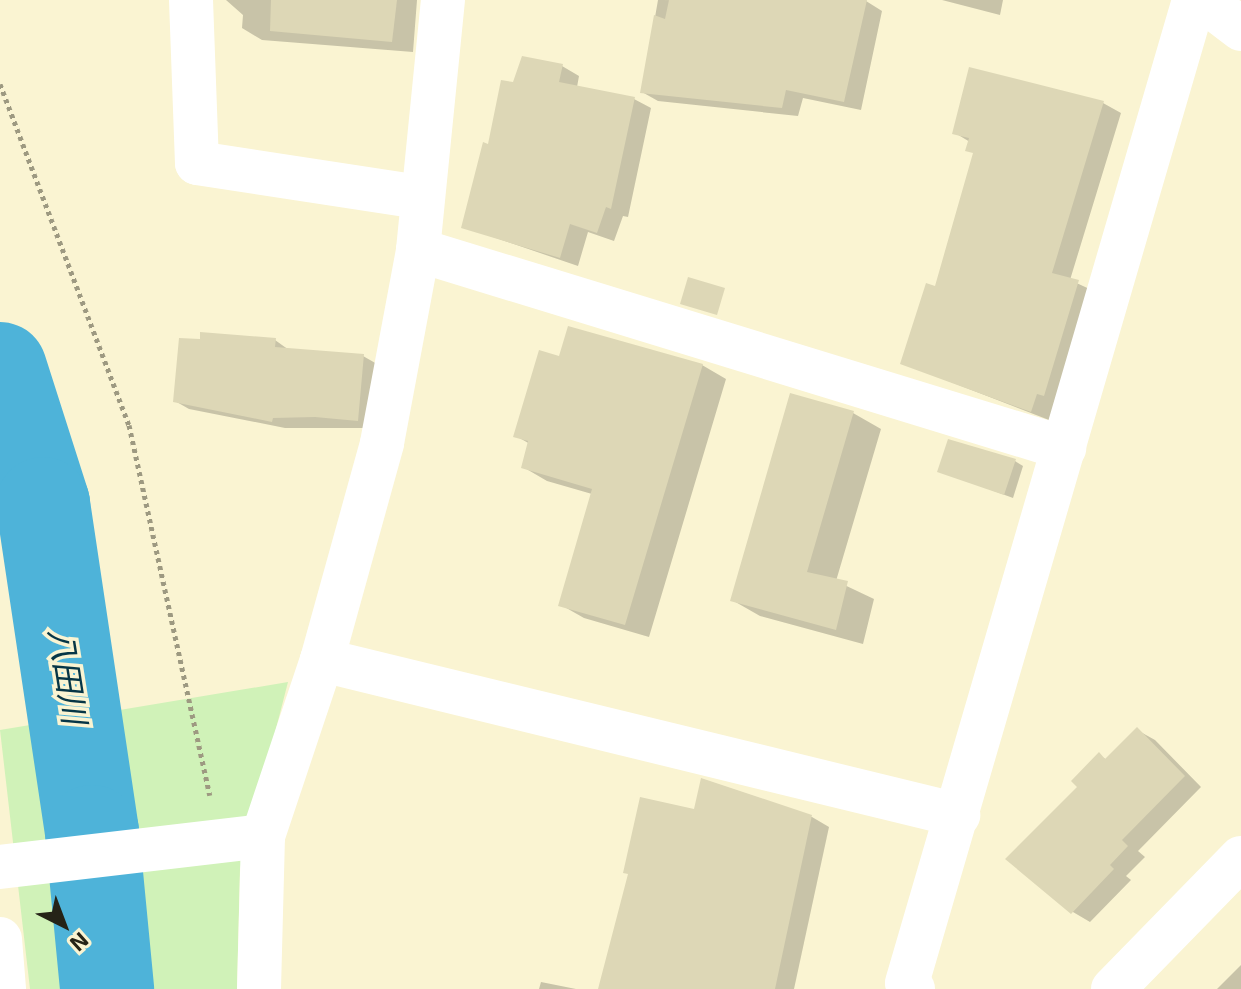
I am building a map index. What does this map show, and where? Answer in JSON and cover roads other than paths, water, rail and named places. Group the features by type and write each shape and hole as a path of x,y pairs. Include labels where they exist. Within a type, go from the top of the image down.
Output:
{"street":[{"path":"191,0 197,163 419,197"},
{"path":"259,989 263,836 322,660 382,443 418,250 419,197 443,0"},
{"path":"913,989 907,983 1194,0"},
{"path":"1203,0 1241,29"},
{"path":"418,250 1064,448"},
{"path":"322,660 958,815"},
{"path":"10,865 263,836"},
{"path":"1113,989 1241,858"},
{"path":"0,939 4,989"}],"waterway":[{"name":"八田川","path":"0,369 43,504 92,832 107,989"}]}
